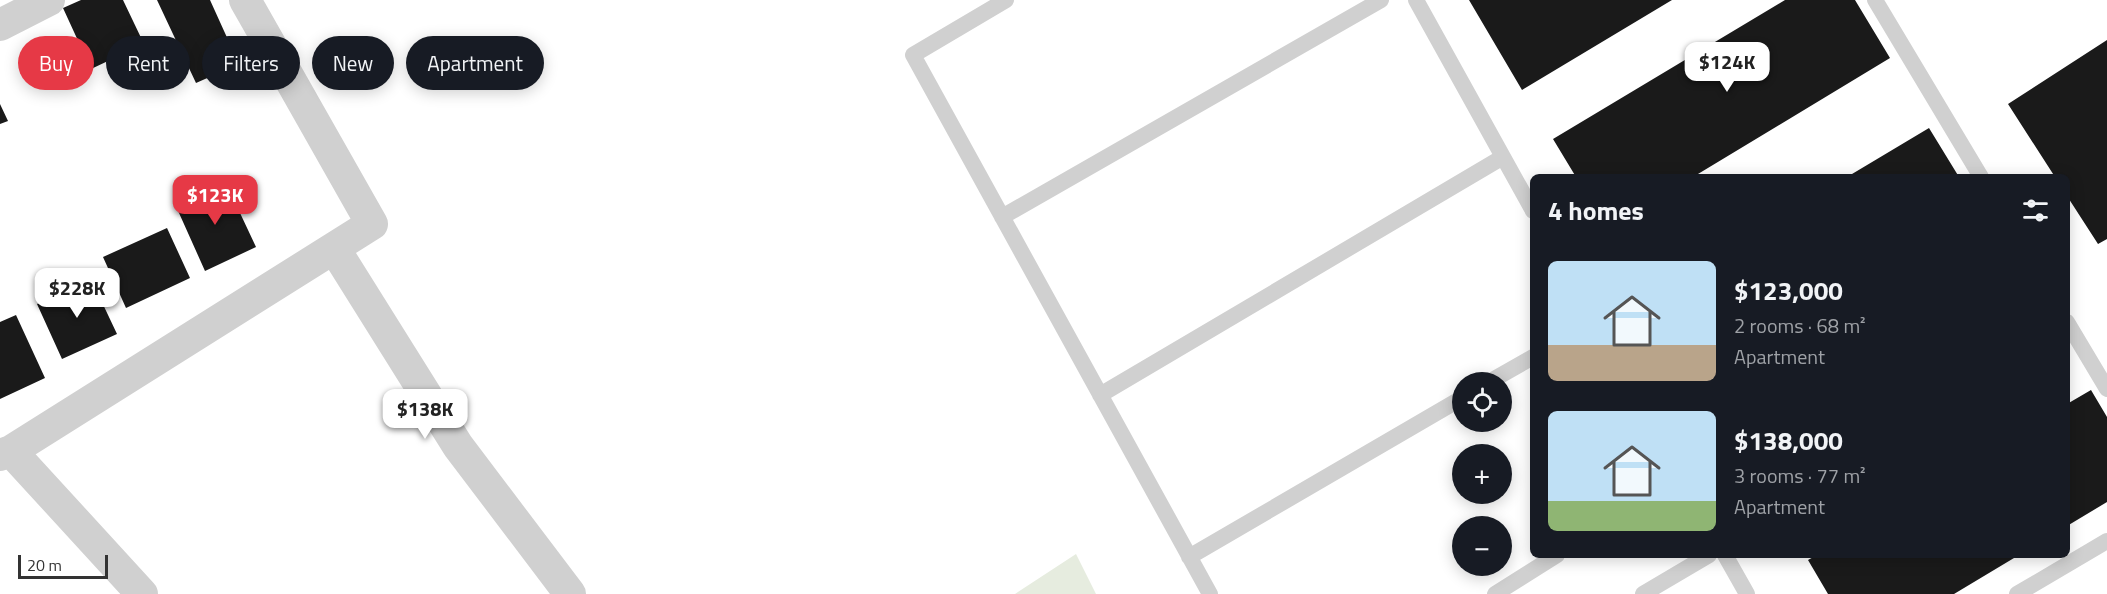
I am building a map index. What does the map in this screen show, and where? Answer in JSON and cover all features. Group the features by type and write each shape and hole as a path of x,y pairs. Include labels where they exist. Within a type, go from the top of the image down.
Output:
{"street":[{"path":"0,25 49,0"},
{"path":"142,594 5,453 372,224 244,0"},
{"path":"334,248 458,446 570,594"}],"lane":[{"path":"1006,0 914,55 1210,594"},
{"path":"1002,217 1381,0"},
{"path":"1416,0 1530,206"},
{"path":"1875,0 1979,174"},
{"path":"1100,395 1503,157"},
{"path":"2070,327 2107,389"},
{"path":"1507,372 1530,359"},
{"path":"1189,557 1452,404"},
{"path":"2017,594 2107,541"},
{"path":"1495,594 1552,558"},
{"path":"1643,594 1704,558"},
{"path":"1727,558 1747,594"}],"shaded area":[{"path":"1076,554 1096,594 1015,594"}],"building":[{"path":"81,0 123,0 140,36 106,36 106,62 94,68 94,36 76,36 63,8"},
{"path":"157,0 210,0 226,36 202,36 202,80 196,83 190,70 190,36 174,36"},
{"path":"1469,0 1672,0 1522,90"},
{"path":"1785,0 1855,0 1890,58 1698,174 1574,174 1553,139"},
{"path":"2107,40 2107,239 2098,244 2070,201 2070,174 2053,174 2008,104"},
{"path":"0,104 8,121 0,124"},
{"path":"1929,128 1957,174 1852,174"},
{"path":"225,181 256,247 205,271 175,204"},
{"path":"167,228 190,278 126,308 103,257"},
{"path":"91,279 117,334 62,359 37,304"},
{"path":"16,315 45,378 0,399 0,322"},
{"path":"2091,390 2107,417 2107,502 2070,524 2070,402"},
{"path":"1812,558 2014,558 1954,594 1828,594 1808,560"}]}
